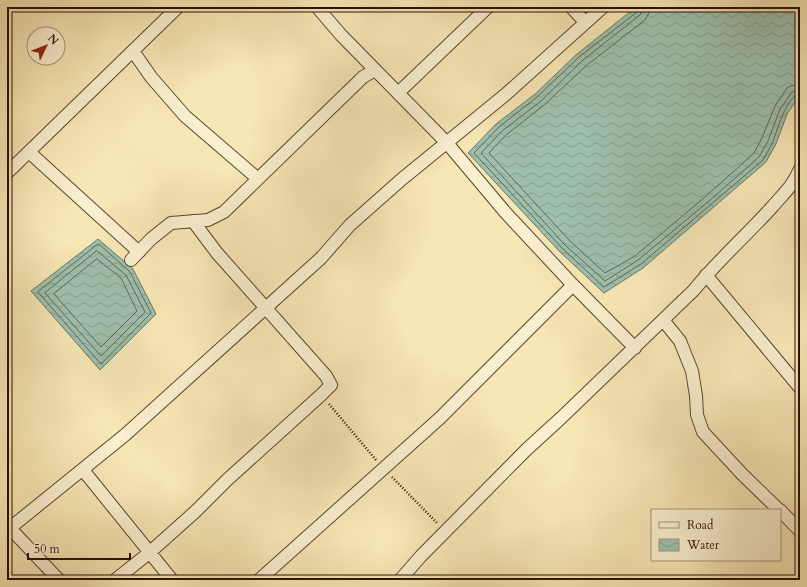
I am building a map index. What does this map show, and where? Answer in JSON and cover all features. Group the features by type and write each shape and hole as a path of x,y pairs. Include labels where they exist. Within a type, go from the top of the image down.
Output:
{"street":[{"path":"7,173 178,7"},
{"path":"317,7 375,70 447,143 505,212 573,285 635,348"},
{"path":"398,93 488,7"},
{"path":"571,7 585,22"},
{"path":"59,580 8,527 83,470 124,435 321,258 350,225 402,179 505,95 603,7"},
{"path":"133,51 151,77 181,112 258,178"},
{"path":"29,152 135,256 171,223 208,220 224,212 363,77 375,70"},
{"path":"400,580 526,450 635,348 694,290 706,275 750,231 796,189 800,169"},
{"path":"115,580 149,553 196,511 226,480 321,395 331,384 326,376 216,253 193,221"},
{"path":"706,275 800,388"},
{"path":"259,580 440,418 573,285"},
{"path":"663,320 680,342 692,371 697,415 703,432 779,509"},
{"path":"83,470 172,580"},
{"path":"781,511 800,531"}],"water":[{"path":"636,7 800,7 800,95 787,114 776,144 766,162 643,268 604,293 559,251 468,153 496,124 535,94 577,54"},
{"path":"98,239 133,269 156,314 100,370 31,291"}]}
